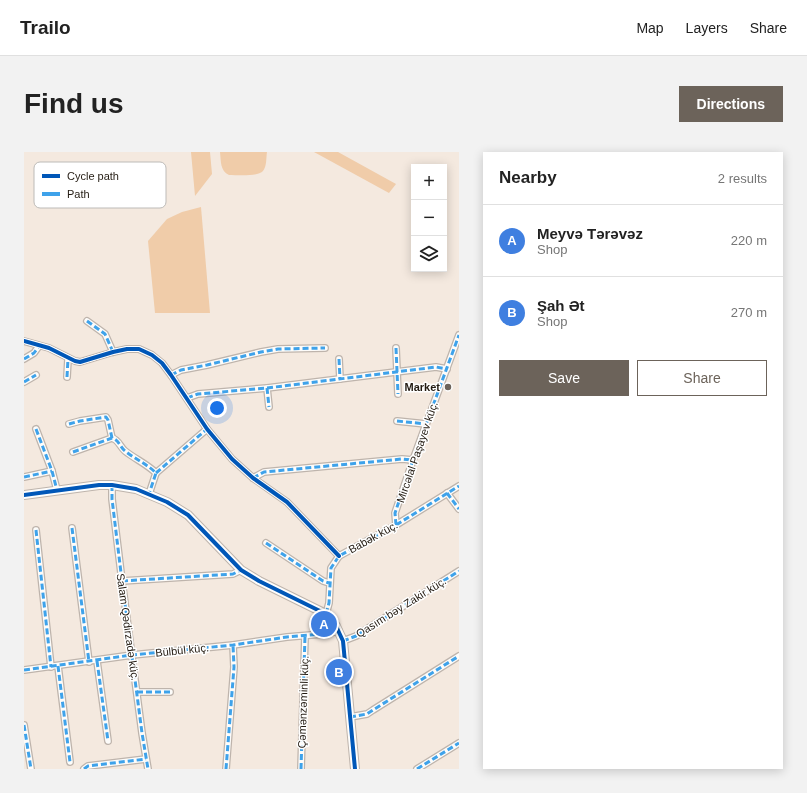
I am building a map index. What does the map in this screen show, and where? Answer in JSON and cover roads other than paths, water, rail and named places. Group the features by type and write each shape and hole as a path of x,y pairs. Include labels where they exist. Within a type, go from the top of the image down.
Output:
{"street":[{"path":"87,321 105,334 113,352"},
{"name":"Mircəlal Paşayev küç.","path":"396,525 395,513 446,369 455,355 458,339"},
{"path":"24,341 57,351 68,359 80,362 113,352 138,349 146,351 162,363 207,429 232,459 253,478 287,502 339,556"},
{"path":"24,359 34,353 39,346"},
{"path":"171,375 181,370 278,349 325,348"},
{"path":"396,348 398,394"},
{"path":"67,377 68,359"},
{"path":"338,359 340,379"},
{"path":"187,398 198,394 267,388 397,371 436,367 446,369"},
{"path":"24,382 36,375"},
{"path":"267,388 269,407"},
{"path":"70,424 106,417 112,438 115,439 126,451 156,473"},
{"path":"397,421 426,424"},
{"path":"36,429 52,471 57,490"},
{"path":"149,494 156,473 207,429"},
{"path":"73,452 112,438"},
{"path":"253,478 264,472 402,459 413,460"},
{"path":"24,477 52,471"},
{"path":"24,495 57,490 112,485 136,489 149,494 168,502 188,515 240,570 326,614 339,631 343,641 355,769"},
{"name":"Salam Qədirzadə küç.","path":"112,485 112,499 122,581 148,769"},
{"name":"Babək küç.","path":"326,614 331,568 339,556 396,525 459,486"},
{"path":"448,493 459,509"},
{"path":"72,528 89,662"},
{"path":"36,530 51,667"},
{"path":"266,544 323,581 329,582"},
{"path":"122,581 233,574 240,570"},
{"name":"Qasım bəy Zakir küç.","path":"343,641 356,636 459,571"},
{"name":"Bülbül küç.","path":"24,670 132,655 233,645 339,631"},
{"name":"Çəmənzəminli küç.","path":"301,769 305,636"},
{"path":"226,769 234,667 233,645"},
{"path":"350,717 367,714 459,656"},
{"path":"97,661 108,741"},
{"path":"58,666 70,762"},
{"path":"137,692 170,692"},
{"path":"24,725 31,769"},
{"path":"416,769 459,743"},
{"path":"84,769 88,766 146,759"}],"place":[{"name":"Market","path":"448,387"},
{"name":"Meyvə Tərəvəz","path":"324,624"},
{"name":"Şah Ət","path":"339,672"}]}
